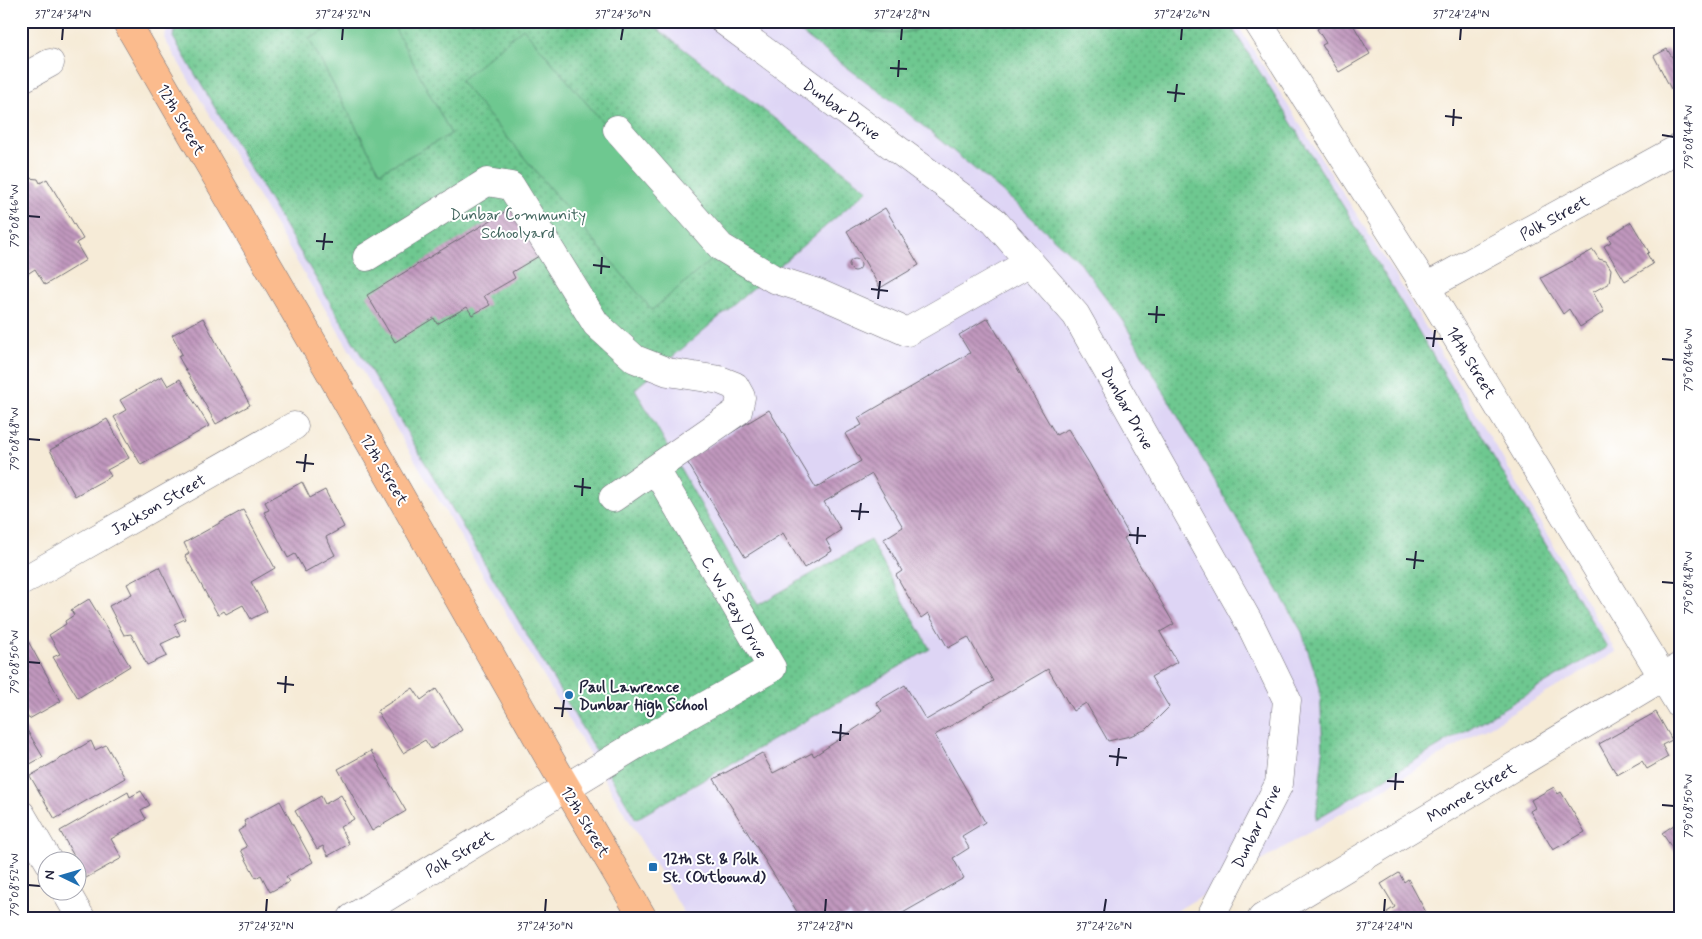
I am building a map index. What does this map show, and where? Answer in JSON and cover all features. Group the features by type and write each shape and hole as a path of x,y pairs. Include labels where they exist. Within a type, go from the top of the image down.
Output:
{"main road":[{"name":"12th Street","path":"126,21 643,918"}],"street":[{"name":"Dunbar Drive","path":"724,21 994,221 1030,262 1076,315 1251,626 1287,700 1279,784 1210,918"},
{"name":"14th Street","path":"1256,21 1672,671 1681,707"},
{"path":"21,79 50,63"},
{"path":"617,129 721,247 774,279 818,293 907,332 1030,262"},
{"name":"Polk Street","path":"1426,287 1681,147"},
{"path":"367,257 487,182 511,186 596,324 634,358 668,372 720,380 735,386 741,397 738,411 656,470 613,498"},
{"name":"Jackson Street","path":"21,582 294,426"},
{"name":"C. W. Seay Drive","path":"567,789 636,745 772,668 656,470"},
{"name":"Monroe Street","path":"1262,918 1672,671"},
{"name":"Polk Street","path":"352,918 567,789"},
{"path":"21,814 43,852"},
{"path":"72,902 81,918"}],"shaded area":[{"path":"170,21 1235,21 1401,285 1616,652 1164,918 687,918 164,38"}],"green space":[{"name":"Dunbar Community Schoolyard","path":"178,21 647,21 868,190 635,389 758,605 870,540 930,649 636,819 173,37"},
{"path":"342,21 391,21 451,134 380,172 309,39"},
{"path":"785,21 1228,21 1358,230 1607,647 1316,819 1323,752 1320,688 1302,632 1122,319 1080,263 1018,205 899,106"},
{"path":"844,21 936,21 925,27 902,33 878,33"},
{"path":"523,28 716,256 652,310 460,81"}],"building":[{"path":"1330,21 1351,21 1370,54 1339,72 1322,45 1326,43 1317,29"},
{"path":"1667,49 1675,62 1681,59 1681,91 1678,85 1671,89 1654,56"},
{"path":"28,178 38,179 40,183 47,179 83,239 76,243 86,260 45,285 35,269 21,278 21,181"},
{"path":"511,208 539,256 512,272 515,278 484,296 490,305 472,315 467,307 437,324 434,318 395,342 367,295"},
{"path":"885,208 919,265 880,288 847,231"},
{"path":"1631,222 1649,252 1647,254 1653,264 1625,281 1604,246 1611,242 1608,237"},
{"path":"1593,250 1599,259 1606,261 1611,269 1609,283 1593,292 1604,312 1580,327 1569,309 1563,314 1541,278"},
{"path":"853,259 857,259 861,265 857,271 853,271 849,267 849,263"},
{"path":"203,318 250,405 216,424 178,356 182,354 172,335"},
{"path":"988,318 1056,435 1068,429 1089,463 1129,535 1124,538 1174,624 1160,632 1177,662 1151,677 1169,707 1147,729 1130,736 1108,741 1086,703 1073,711 1048,669 935,735 985,822 962,836 969,848 953,858 964,878 894,918 867,918 865,914 860,918 852,918 849,913 840,918 801,918 714,779 762,753 773,773 812,753 814,756 882,711 876,702 905,685 926,720 993,681 968,637 948,648 928,613 921,618 909,598 896,575 902,571 884,539 903,527 872,474 824,502 841,530 826,540 832,551 804,568 783,533 745,557 686,460 769,410 816,488 861,461 845,434 862,425 858,418 970,353 959,335"},
{"path":"162,376 168,386 180,379 209,426 141,465 114,417 126,410 120,400"},
{"path":"107,419 129,458 107,470 111,476 75,496 50,450"},
{"path":"21,482 29,494 21,500"},
{"path":"302,482 310,498 325,490 344,527 326,537 335,555 305,572 295,554 288,558 264,512 269,510 265,502"},
{"path":"243,510 275,568 251,582 267,611 251,619 243,605 226,614 224,611 218,615 185,556 189,553 184,543"},
{"path":"159,567 185,619 174,624 180,635 161,644 167,656 147,665 131,634 124,635 109,606 132,594 127,584"},
{"path":"89,599 130,666 78,698 53,657 60,654 49,635 66,624 65,621 74,615 71,610"},
{"path":"28,641 61,701 29,719 21,705 21,645"},
{"path":"413,688 421,700 436,689 462,730 431,749 425,740 403,753 377,711"},
{"path":"1656,712 1672,740 1662,745 1668,757 1647,769 1642,761 1617,775 1599,744"},
{"path":"21,720 43,757 21,769"},
{"path":"91,741 95,750 106,745 125,778 55,819 30,776"},
{"path":"371,751 406,811 372,831 338,769"},
{"path":"1554,787 1558,794 1561,792 1585,832 1553,850 1530,811 1535,808 1531,800"},
{"path":"141,791 150,805 141,810 146,819 111,839 122,858 88,877 88,852 72,852 60,831 128,792 130,797"},
{"path":"341,795 354,819 340,827 349,844 328,856 323,846 317,849 295,811 321,796 325,804"},
{"path":"280,801 313,862 286,877 289,882 270,892 261,875 256,878 241,850 247,847 238,831 246,826 244,821"},
{"path":"1681,820 1681,861 1662,833"},
{"path":"1399,873 1404,882 1408,879 1428,916 1390,918 1387,912 1395,907 1381,884"}],"place":[{"name":"Paul Lawrence Dunbar High School","path":"569,695"},
{"name":"12th St. & Polk St. (Outbound)","path":"653,867"}]}
